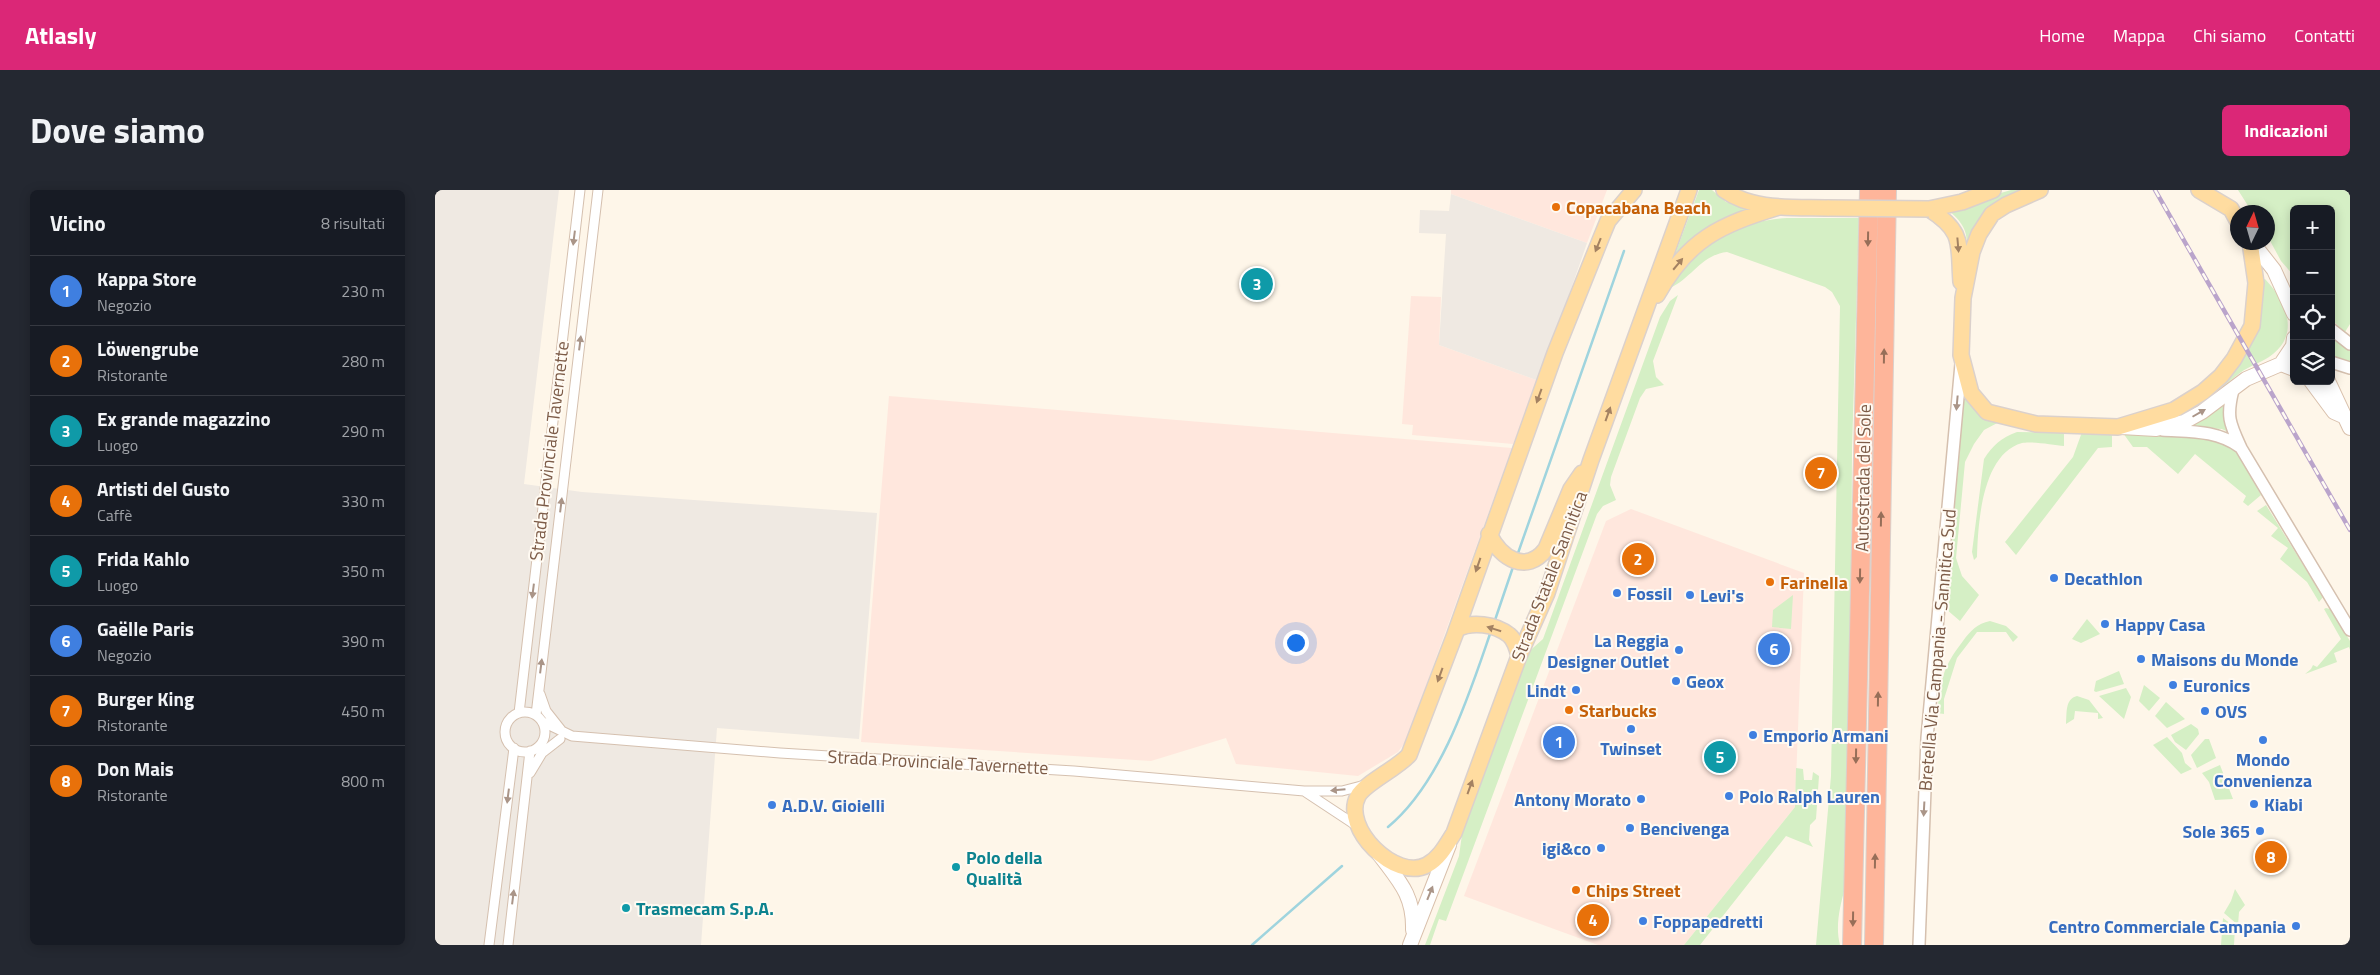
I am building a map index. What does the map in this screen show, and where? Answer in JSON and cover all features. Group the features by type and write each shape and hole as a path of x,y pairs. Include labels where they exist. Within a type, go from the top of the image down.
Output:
{"highway":[{"name":"Autostrada del Sole","path":"1852,945 1869,190"},
{"name":"Autostrada del Sole","path":"1874,945 1887,190"}],"main road":[{"path":"1357,826 1354,815 1357,797 1409,755 1555,353 1619,190"},
{"path":"1608,221 1634,190"},
{"name":"Strada Statale Sannitica","path":"1411,942 1454,833 1519,656 1547,593 1591,460 1689,190"},
{"name":"Strada Statale Sannitica","path":"1724,190 1733,197 1752,203 1779,207 1929,209 1962,202 1993,190"},
{"path":"1963,298 1972,252 1979,234 1992,214 2006,204 2040,190"},
{"path":"2199,190 2230,208"},
{"name":"Strada Statale Sannitica","path":"1643,320 1676,265 1696,244 1722,227 1779,207"},
{"path":"1929,209 1946,220 1955,230 1959,240 1963,298 1961,355 1971,393 1987,412 2036,424 2155,430 2184,422 2233,390 2246,379 2289,365 2294,340"},
{"path":"2118,427 2174,410 2221,376 2234,359 2252,326 2256,283 2252,250"},
{"path":"2258,250 2274,270 2290,305"},
{"path":"2314,385 2334,412 2347,422"},
{"path":"2330,385 2347,422"},
{"path":"1489,534 1503,554 1515,560 1527,563 1540,557 1546,549 1571,490 1591,460"},
{"path":"1455,632 1471,624 1503,631 1516,643 1519,656"},
{"name":"Strada Statale Sannitica","path":"1357,826 1379,854 1403,867 1419,868 1433,862 1454,833"},
{"path":"1379,854 1403,886 1412,905 1411,942"}],"street":[{"name":"Strada Provinciale Tavernette","path":"489,945 513,748 506,738 506,726 509,720 519,713 580,190"},
{"name":"Strada Provinciale Tavernette","path":"598,190 536,715 543,722 561,735 780,753 1074,771 1304,791 1341,791 1372,783"},
{"path":"2274,270 2290,288"},
{"path":"2335,332 2350,344"},
{"name":"Bretella Via Campania - Sannitica Sud","path":"1919,945 1927,738 1961,355"},
{"path":"2335,363 2350,368"},
{"path":"2233,390 2229,404 2229,422 2241,448 2350,630"},
{"path":"2155,430 2214,434 2227,438 2241,448"},
{"name":"Strada Provinciale Tavernette","path":"539,687 546,711 561,735"},
{"path":"519,713 536,715"},
{"path":"508,945 527,780 534,749 545,735 543,722"},
{"path":"513,748 534,749 561,735"},
{"path":"527,780 542,753 561,735"},
{"name":"Strada Provinciale Tavernette","path":"1304,791 1357,826"}],"shaded area":[{"path":"435,190 559,190 524,484 582,492 877,513 859,739 717,728 701,945 435,945"},
{"path":"1451,190 1607,190 1587,243 1451,194"},
{"path":"1451,194 1587,243 1539,381 1439,345 1446,234 1419,233 1420,210 1449,211"},
{"path":"1411,296 1441,297 1439,345 1539,381 1513,444 1412,435 1413,425 1402,424"},
{"path":"889,396 1512,448 1406,741 1398,752 1358,776 1236,764 1226,738 1151,761 861,742"},
{"name":"La Reggia Designer Outlet","path":"1631,509 1804,573 1795,807 1684,945 1598,945 1464,896 1606,521"}],"green space":[{"path":"1699,190 1712,190 1726,202 1753,209 1711,226 1675,254"},
{"path":"2011,190 2025,190 2010,196 1968,265 1967,240 1964,228 1947,209"},
{"path":"2238,190 2350,190 2350,324 2345,332 2335,323 2335,205 2290,205 2290,271 2275,250 2275,205 2248,205"},
{"path":"1787,218 1859,218 1852,450 1851,663 1845,888 1838,923 1840,945 1816,945 1831,776 1840,306 1832,292 1825,287 1727,252 1710,257 1685,279 1670,288 1692,258 1720,237 1752,224"},
{"path":"2265,279 2279,298 2287,319 2288,329 2279,349 2269,357 2240,373 2197,407 2169,420 2236,362 2262,280"},
{"path":"1678,295 1653,361 1656,377 1664,385 1646,389 1640,398 1611,477 1610,485 1616,500 1603,506 1597,514 1446,921 1439,919 1430,945 1425,945 1459,856 1464,820 1525,655 1543,639 1660,317 1670,301"},
{"path":"2335,336 2350,348 2350,364 2335,361"},
{"path":"1964,375 2003,420 1984,430 1965,462 1956,558 1962,576 1979,595 1960,621 1946,609"},
{"path":"2224,403 2224,418 2230,433 2222,429 2188,427"},
{"path":"2017,432 2064,433 2064,446 2022,443 2009,450 1998,461 1990,475 1985,491 1981,509 1977,557 1974,560 1972,552 1984,459 1998,442"},
{"path":"2082,432 2112,433 2112,447 2098,448 2016,555 2005,542 2073,457"},
{"path":"2123,433 2220,438 2241,455 2261,495 2248,506 2243,502 2246,496 2195,454 2178,474 2147,447 2133,447"},
{"path":"2266,505 2323,597 2319,602 2307,582 2280,559 2288,548 2271,536 2278,528 2257,511"},
{"path":"1793,595 1791,629 1772,627 1773,610"},
{"path":"2324,609 2330,609 2350,641 2350,650 2349,647 2334,653 2337,662 2305,674 2313,665 2317,667 2341,639"},
{"path":"2087,619 2100,634 2081,643 2072,639"},
{"path":"1990,621 2006,626 2018,637 2013,642 2006,632 1977,632 1957,658 1944,699 1944,714 1937,713 1941,683 1956,650 1972,631 1981,624"},
{"path":"2119,671 2124,684 2094,691 2096,681"},
{"path":"2144,685 2160,698 2149,711 2139,701"},
{"path":"2126,688 2131,697 2124,719 2099,696"},
{"path":"2077,696 2089,700 2103,718 2098,719 2098,713 2075,711 2074,719 2066,724 2070,700"},
{"path":"2166,702 2185,719 2167,728 2155,716"},
{"path":"2191,724 2198,729 2199,734 2186,750 2175,742 2171,735"},
{"path":"2167,737 2182,753 2185,763 2192,769 2181,774 2153,745"},
{"path":"2205,739 2209,739 2216,758 2197,768 2191,755"},
{"path":"2220,765 2233,799 2215,800 2209,782 2202,773"},
{"path":"1796,768 1803,769 1804,780 1812,780 1813,772 1819,776 1816,819 1810,825 1809,840 1813,847 1786,836 1700,945 1684,945 1795,807"},
{"path":"2235,889 2245,905 2239,912 2238,925 2224,913"},
{"path":"2223,918 2235,927 2234,945 2221,945"}],"waterway":[{"path":"1517,556 1624,251"},
{"path":"1494,623 1513,567"},
{"path":"1388,827 1407,809 1438,763 1462,712 1490,634"},
{"path":"1252,945 1342,866"}],"railway":[{"path":"2155,190 2350,530"}],"place":[{"name":"Copacabana Beach","path":"1556,207"},
{"name":"Ex grande magazzino","path":"1257,284"},
{"name":"Burger King","path":"1821,473"},
{"name":"Löwengrube","path":"1638,559"},
{"name":"Decathlon","path":"2054,578"},
{"name":"Farinella","path":"1770,582"},
{"name":"Fossil","path":"1617,593"},
{"name":"Levi's","path":"1690,595"},
{"name":"Happy Casa","path":"2105,624"},
{"name":"Gaëlle Paris","path":"1774,649"},
{"name":"La Reggia Designer Outlet","path":"1679,650"},
{"name":"Maisons du Monde","path":"2141,659"},
{"name":"Geox","path":"1676,681"},
{"name":"Euronics","path":"2173,685"},
{"name":"Lindt","path":"1576,690"},
{"name":"Starbucks","path":"1569,710"},
{"name":"OVS","path":"2205,711"},
{"name":"Twinset","path":"1631,729"},
{"name":"Emporio Armani","path":"1753,735"},
{"name":"Mondo Convenienza","path":"2263,740"},
{"name":"Kappa Store","path":"1559,742"},
{"name":"Frida Kahlo","path":"1720,757"},
{"name":"Polo Ralph Lauren","path":"1729,796"},
{"name":"Antony Morato","path":"1641,799"},
{"name":"Kiabi","path":"2254,804"},
{"name":"A.D.V. Gioielli","path":"772,805"},
{"name":"Bencivenga","path":"1630,828"},
{"name":"Sole 365","path":"2260,831"},
{"name":"igi&co","path":"1601,848"},
{"name":"Don Mais","path":"2271,857"},
{"name":"Polo della Qualità","path":"956,867"},
{"name":"Chips Street","path":"1576,890"},
{"name":"Trasmecam S.p.A.","path":"626,908"},
{"name":"Artisti del Gusto","path":"1593,920"},
{"name":"Foppapedretti","path":"1643,921"},
{"name":"Centro Commerciale Campania","path":"2296,926"}]}
